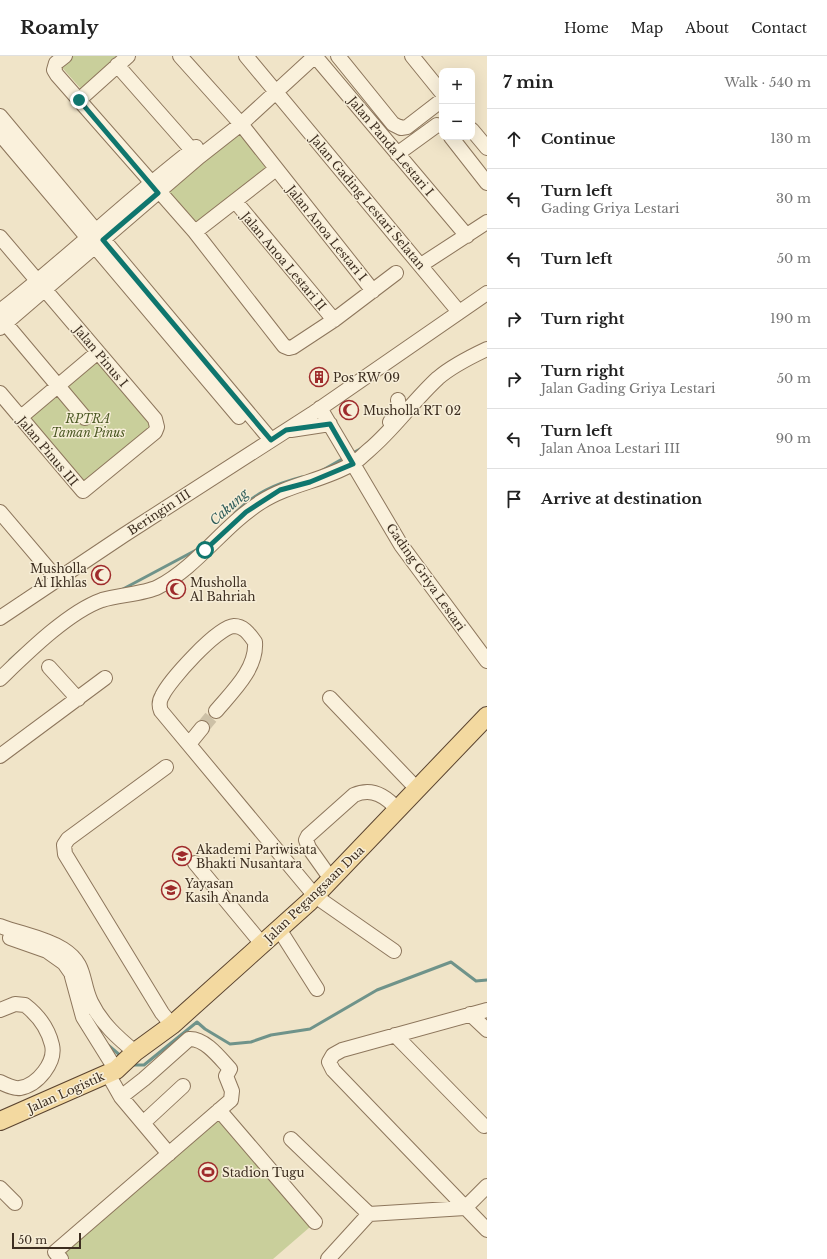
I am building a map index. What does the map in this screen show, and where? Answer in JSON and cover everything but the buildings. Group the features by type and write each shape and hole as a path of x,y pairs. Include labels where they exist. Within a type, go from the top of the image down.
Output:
{"main road":[{"name":"Jalan Pegangsaan Dua","path":"122,1064 172,1025 315,896 487,716"},
{"name":"Jalan Logistik","path":"0,1121 29,1109 122,1064"}],"street":[{"name":"Jalan Anoa Lestari I","path":"65,56 56,63 54,70 153,186 195,232 284,346 289,348 293,347 334,320 373,291 238,120 180,56"},
{"path":"79,100 128,56"},
{"name":"Jalan Gading Lestari Selatan","path":"246,56 459,312"},
{"path":"274,88 305,56"},
{"path":"85,418 2,320 96,239 153,186 238,120 274,88 315,56"},
{"name":"Jalan Panda Lestari I","path":"315,56 467,236"},
{"path":"338,56 393,124 400,128 407,127 439,102"},
{"path":"412,56 439,89"},
{"path":"117,65 196,153"},
{"path":"0,116 96,239 267,442"},
{"path":"397,154 439,126"},
{"path":"0,134 25,164 96,239"},
{"path":"475,134 487,148"},
{"path":"453,140 487,183"},
{"path":"0,145 21,168 25,164"},
{"path":"195,232 276,169"},
{"name":"Jalan Anoa Lestari II","path":"235,201 334,320"},
{"path":"421,265 487,222"},
{"name":"Jalan Pinus I","path":"0,236 155,419 157,427 155,432"},
{"path":"373,291 396,273"},
{"name":"Beringin III","path":"0,618 57,579 320,408 487,294"},
{"path":"0,679 52,632 80,611 102,600 157,588 185,569 246,512 261,502 280,490 310,482 378,442 439,378 456,365 487,349"},
{"path":"21,417 98,352"},
{"name":"Jalan Pinus III","path":"0,393 83,491 155,432"},
{"path":"350,459 389,423 399,407 398,400"},
{"name":"Gading Griya Lestari","path":"320,408 401,545 487,661"},
{"path":"286,430 330,424"},
{"path":"0,512 57,579"},
{"path":"216,711 239,684 255,659 255,642 243,628 234,626 212,638 162,696 159,707 315,896 394,951"},
{"path":"49,668 78,699"},
{"path":"0,756 105,678"},
{"path":"330,698 417,789"},
{"path":"189,744 202,728"},
{"path":"166,767 68,839 64,845 65,854 162,1012 172,1025"},
{"path":"331,879 309,848 306,840 308,836 354,795 363,791 378,793 391,802 398,810"},
{"path":"195,863 262,944"},
{"path":"0,926 43,939 64,950 74,958 82,968 90,1001 97,1014 107,1027 122,1064 121,1097 169,1154"},
{"path":"279,929 317,989"},
{"path":"0,935 47,951 64,963 72,973 83,1017 122,1064"},
{"path":"0,1010 15,1004 25,1005 41,1020 52,1045 52,1057 44,1072 34,1082 20,1088 7,1086 0,1082"},
{"path":"487,1010 342,1050 333,1055 329,1062 333,1070 487,1230"},
{"path":"470,1014 487,1030"},
{"path":"395,1035 484,1126"},
{"path":"60,1259 55,1252 231,1100 232,1091 226,1076 230,1068 216,1054 192,1039 185,1041 144,1079 121,1097"},
{"path":"142,1123 183,1086"},
{"path":"20,1088 29,1109"},
{"path":"219,1110 315,1222"},
{"path":"291,1139 369,1214"},
{"path":"328,1259 369,1214 465,1208 487,1186"},
{"path":"0,1188 15,1203"}],"green space":[{"path":"66,56 120,56 82,90 58,63"},
{"path":"234,128 272,170 198,227 164,188"},
{"name":"RPTRA Taman Pinus","path":"98,356 154,430 82,487 26,419"},
{"name":"Stadion Tugu","path":"216,1118 310,1227 273,1259 69,1259 62,1251"}],"waterway":[{"name":"Cakung","path":"351,454 362,448"},
{"name":"Cakung","path":"321,471 344,458"},
{"name":"Cakung","path":"235,513 250,500 266,490 302,477"},
{"name":"Cakung","path":"123,589 198,549"},
{"name":"Cakung","path":"10,660 20,651"},
{"path":"131,1065 144,1065 197,1022 205,1029 230,1044 251,1042 271,1035 310,1029 377,990 451,962 476,981 487,980"},
{"path":"108,1045 122,1057"}],"tunnel":[{"path":"202,728 216,711"}],"place":[{"name":"Pos RW 09","path":"319,377"},
{"name":"Musholla RT 02","path":"349,410"},
{"name":"Musholla Al Ikhlas","path":"101,575"},
{"name":"Musholla Al Bahriah","path":"176,589"},
{"name":"Akademi Pariwisata Bhakti Nusantara","path":"182,856"},
{"name":"Yayasan Kasih Ananda","path":"171,890"},
{"name":"Stadion Tugu","path":"208,1172"}],"route":[{"path":"79,100 158,193 103,240 271,440 286,430 330,424 353,464 310,482 280,490 246,512 220,538 205,550"}]}
